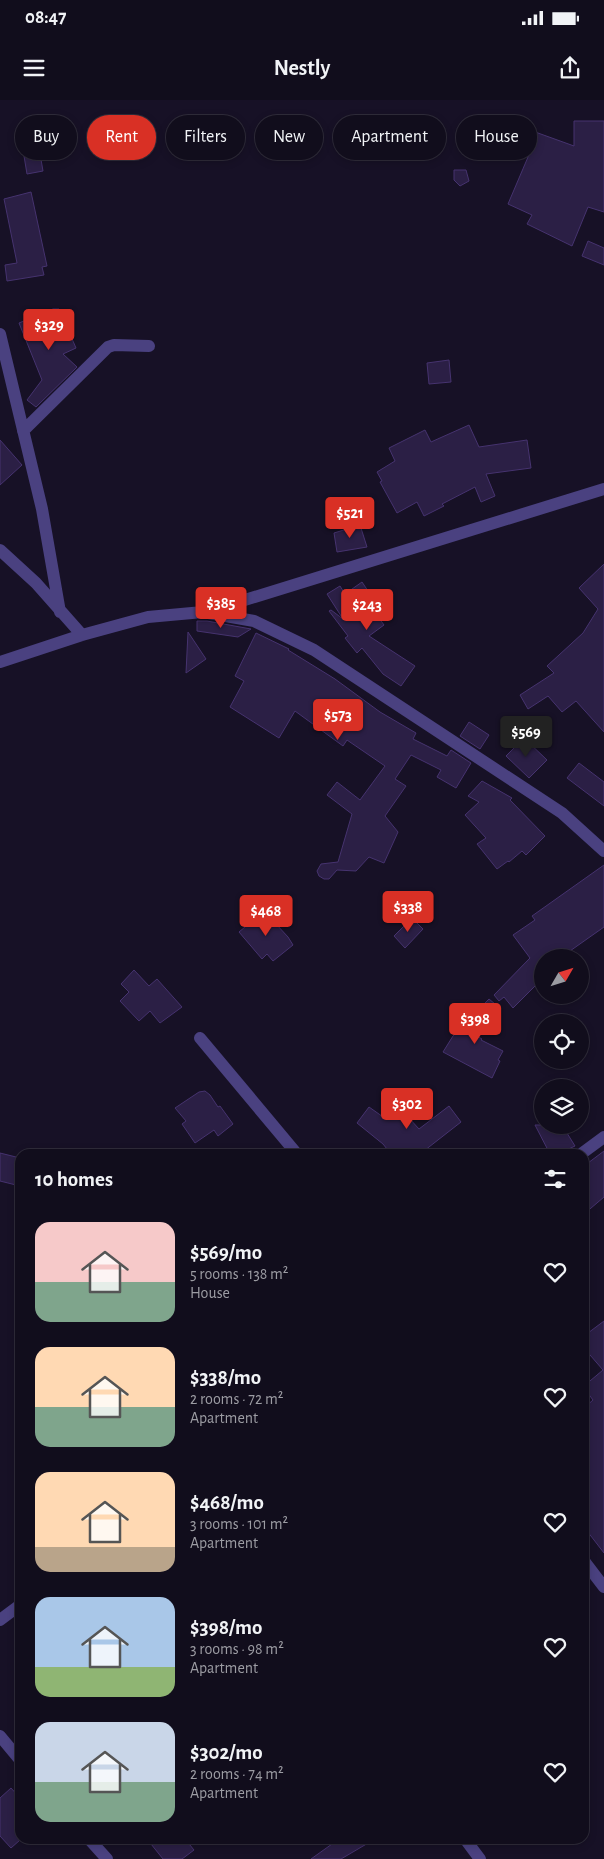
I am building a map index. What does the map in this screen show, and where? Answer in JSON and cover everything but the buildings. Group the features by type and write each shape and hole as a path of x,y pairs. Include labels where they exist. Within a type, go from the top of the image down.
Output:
{"street":[{"path":"0,334 6,378 23,431 42,509 60,612"},
{"path":"23,431 108,347 114,345 150,346"},
{"path":"0,662 148,616 203,612 604,489"},
{"path":"0,550 36,583 82,635"},
{"path":"203,612 254,621 314,650 562,813 604,851"},
{"path":"200,1038 292,1149"},
{"path":"588,1149 604,1137"},
{"path":"589,1568 604,1587"},
{"path":"0,1620 15,1609"},
{"path":"0,1736 15,1754"},
{"path":"94,1844 107,1859"},
{"path":"469,1844 480,1859"}]}
